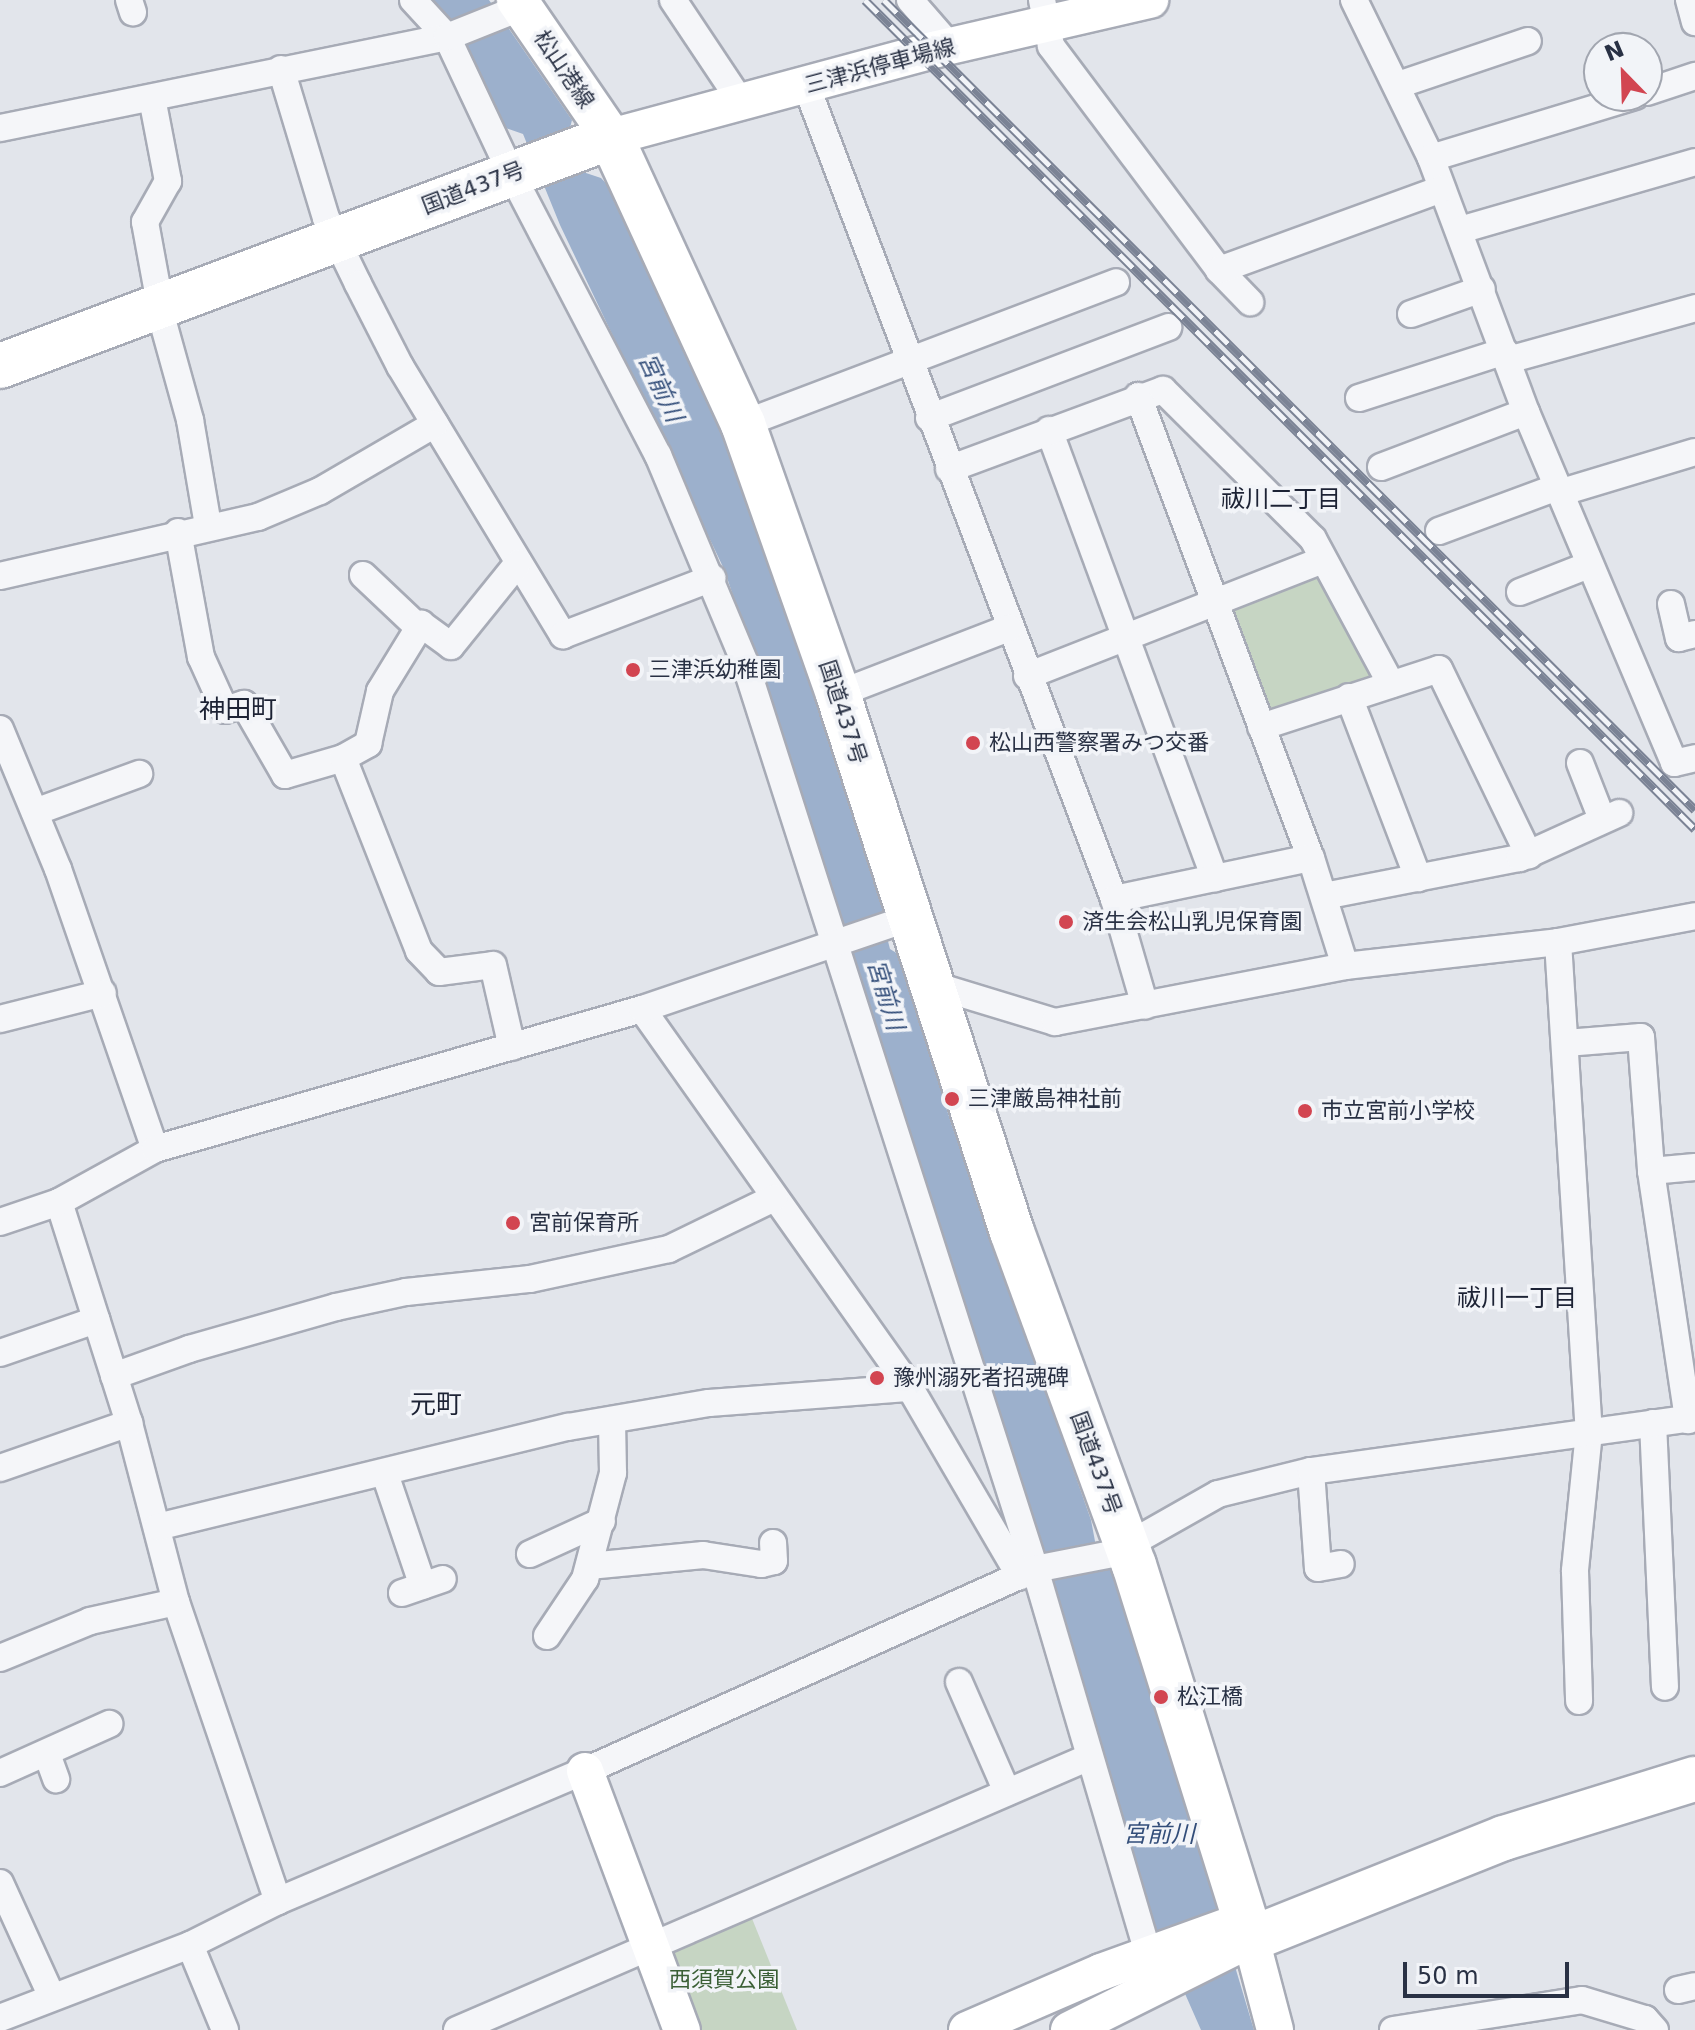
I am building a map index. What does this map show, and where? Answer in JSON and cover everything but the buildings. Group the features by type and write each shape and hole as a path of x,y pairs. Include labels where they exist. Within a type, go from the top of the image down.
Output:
{"highway":[{"name":"国道437号","path":"0,366 602,140 743,424 838,694 901,921 930,984 1243,1932"},
{"path":"1243,1932 1497,1818 1695,1756"},
{"path":"1243,1932 1504,1838 1695,1779"}],"main road":[{"name":"松山港線","path":"513,9 602,140"}],"street":[{"path":"413,0 452,35 514,172 658,455 745,663 838,942 1037,1570 1087,1758 1157,1970"},
{"path":"673,0 741,102"},
{"path":"910,0 950,46"},
{"name":"三津浜停車場線","path":"602,140 950,46 1046,12 1150,0"},
{"path":"1354,0 1431,158 1526,412 1674,763 1695,758"},
{"path":"1689,0 1695,22"},
{"path":"0,128 452,35 513,9"},
{"path":"1046,12 1051,46 1219,270 1250,302"},
{"path":"1398,85 1528,41"},
{"path":"281,69 300,146 336,239 435,424 563,635 712,578"},
{"path":"1663,87 1695,76"},
{"path":"806,85 929,418 1114,899 1145,1006"},
{"path":"152,98 168,181 145,222 160,306 190,420 208,525"},
{"path":"1431,158 1583,112"},
{"path":"1460,230 1695,162"},
{"path":"1219,270 1442,189"},
{"path":"743,424 1116,282"},
{"path":"1411,314 1482,289"},
{"path":"1359,398 1506,356 1695,308"},
{"path":"929,418 1168,327"},
{"path":"949,469 1138,396 1163,390 1313,539 1391,684"},
{"path":"1138,396 1311,858 1345,966"},
{"path":"1381,467 1526,412"},
{"path":"0,576 208,525 258,517 320,491 435,424"},
{"path":"1049,430 1215,878"},
{"path":"1439,531 1558,490 1695,452"},
{"path":"178,532 201,657 225,710 244,704 285,775 343,758 368,744 380,691 418,627 421,624 451,646 518,563"},
{"path":"1027,676 1323,560"},
{"path":"1520,592 1589,565"},
{"path":"363,575 418,627"},
{"path":"1671,604 1679,638 1695,634"},
{"path":"838,694 1009,628"},
{"path":"1261,727 1439,669 1529,855"},
{"path":"1349,697 1418,878"},
{"path":"0,729 35,812 103,993 155,1149"},
{"path":"343,758 419,951 439,972 493,965 512,1047"},
{"path":"1324,896 1529,855 1610,816 1580,763"},
{"path":"35,812 139,774"},
{"path":"1114,899 1311,858"},
{"path":"930,984 1055,1022 1345,966 1558,942 1695,916"},
{"path":"0,1222 59,1202 155,1149 642,1009 901,921"},
{"path":"1558,942 1589,1432 1575,1571 1579,1701"},
{"path":"0,1019 103,993"},
{"path":"642,1009 1037,1570"},
{"path":"0,2018 51,1995 190,1945 278,1901 585,1771 1037,1570 1119,1549 1218,1494 1311,1471 1691,1419 1651,1171 1641,1037 1566,1043"},
{"path":"1651,1171 1695,1167"},
{"path":"114,1376 189,1349 336,1307 406,1292 530,1279 669,1249 774,1198"},
{"path":"59,1202 129,1423 176,1602 278,1901"},
{"path":"0,1353 96,1320"},
{"path":"157,1527 612,1420 709,1403 910,1388"},
{"path":"547,1636 589,1566 613,1473 612,1420"},
{"path":"0,1468 129,1423"},
{"path":"1653,1423 1665,1687"},
{"path":"1311,1471 1318,1568 1341,1564"},
{"path":"385,1474 423,1586"},
{"path":"530,1554 602,1521"},
{"path":"589,1566 703,1555 761,1564 774,1561 773,1543"},
{"path":"0,1658 90,1621 176,1602"},
{"path":"959,1682 1007,1792"},
{"path":"0,1773 109,1724"},
{"path":"47,1754 56,1779"},
{"path":"457,2030 1087,1758"},
{"path":"585,1771 682,2030"},
{"path":"0,1883 51,1995"},
{"path":"1069,2030 1157,1970 1243,1932 1275,2030"},
{"path":"190,1945 225,2030"},
{"path":"967,2030 1101,1972 1157,1970"},
{"path":"1393,2030 1582,2000 1645,2019 1655,2030"}],"green space":[{"path":"1319,567 1381,680 1263,719 1221,605"},
{"name":"西須賀公園","path":"749,1911 797,2030 693,2030 659,1949"}],"water":[{"name":"宮前川","path":"423,0 489,0 572,120 569,132 583,172 601,178 615,193 738,467 884,898 882,918 890,949 898,954 952,1126 1091,1520 1098,1557 1114,1562 1254,2030 1201,2030 1149,1912 1139,1870 1132,1864 790,762 724,569 560,225 523,134 500,126"}],"railway":[{"path":"865,0 1695,829"},
{"path":"884,0 1695,810"}],"place":[{"name":"三津浜幼稚園","path":"633,670"},
{"name":"松山西警察署みつ交番","path":"973,743"},
{"name":"済生会松山乳児保育園","path":"1066,922"},
{"name":"三津厳島神社前","path":"952,1099"},
{"name":"市立宮前小学校","path":"1305,1111"},
{"name":"宮前保育所","path":"513,1223"},
{"name":"豫州溺死者招魂碑","path":"877,1378"},
{"name":"松江橋","path":"1161,1697"}],"district":[{"name":"祓川二丁目","path":"1281,500"},
{"name":"神田町","path":"238,710"},
{"name":"祓川一丁目","path":"1517,1299"},
{"name":"元町","path":"436,1405"}]}
